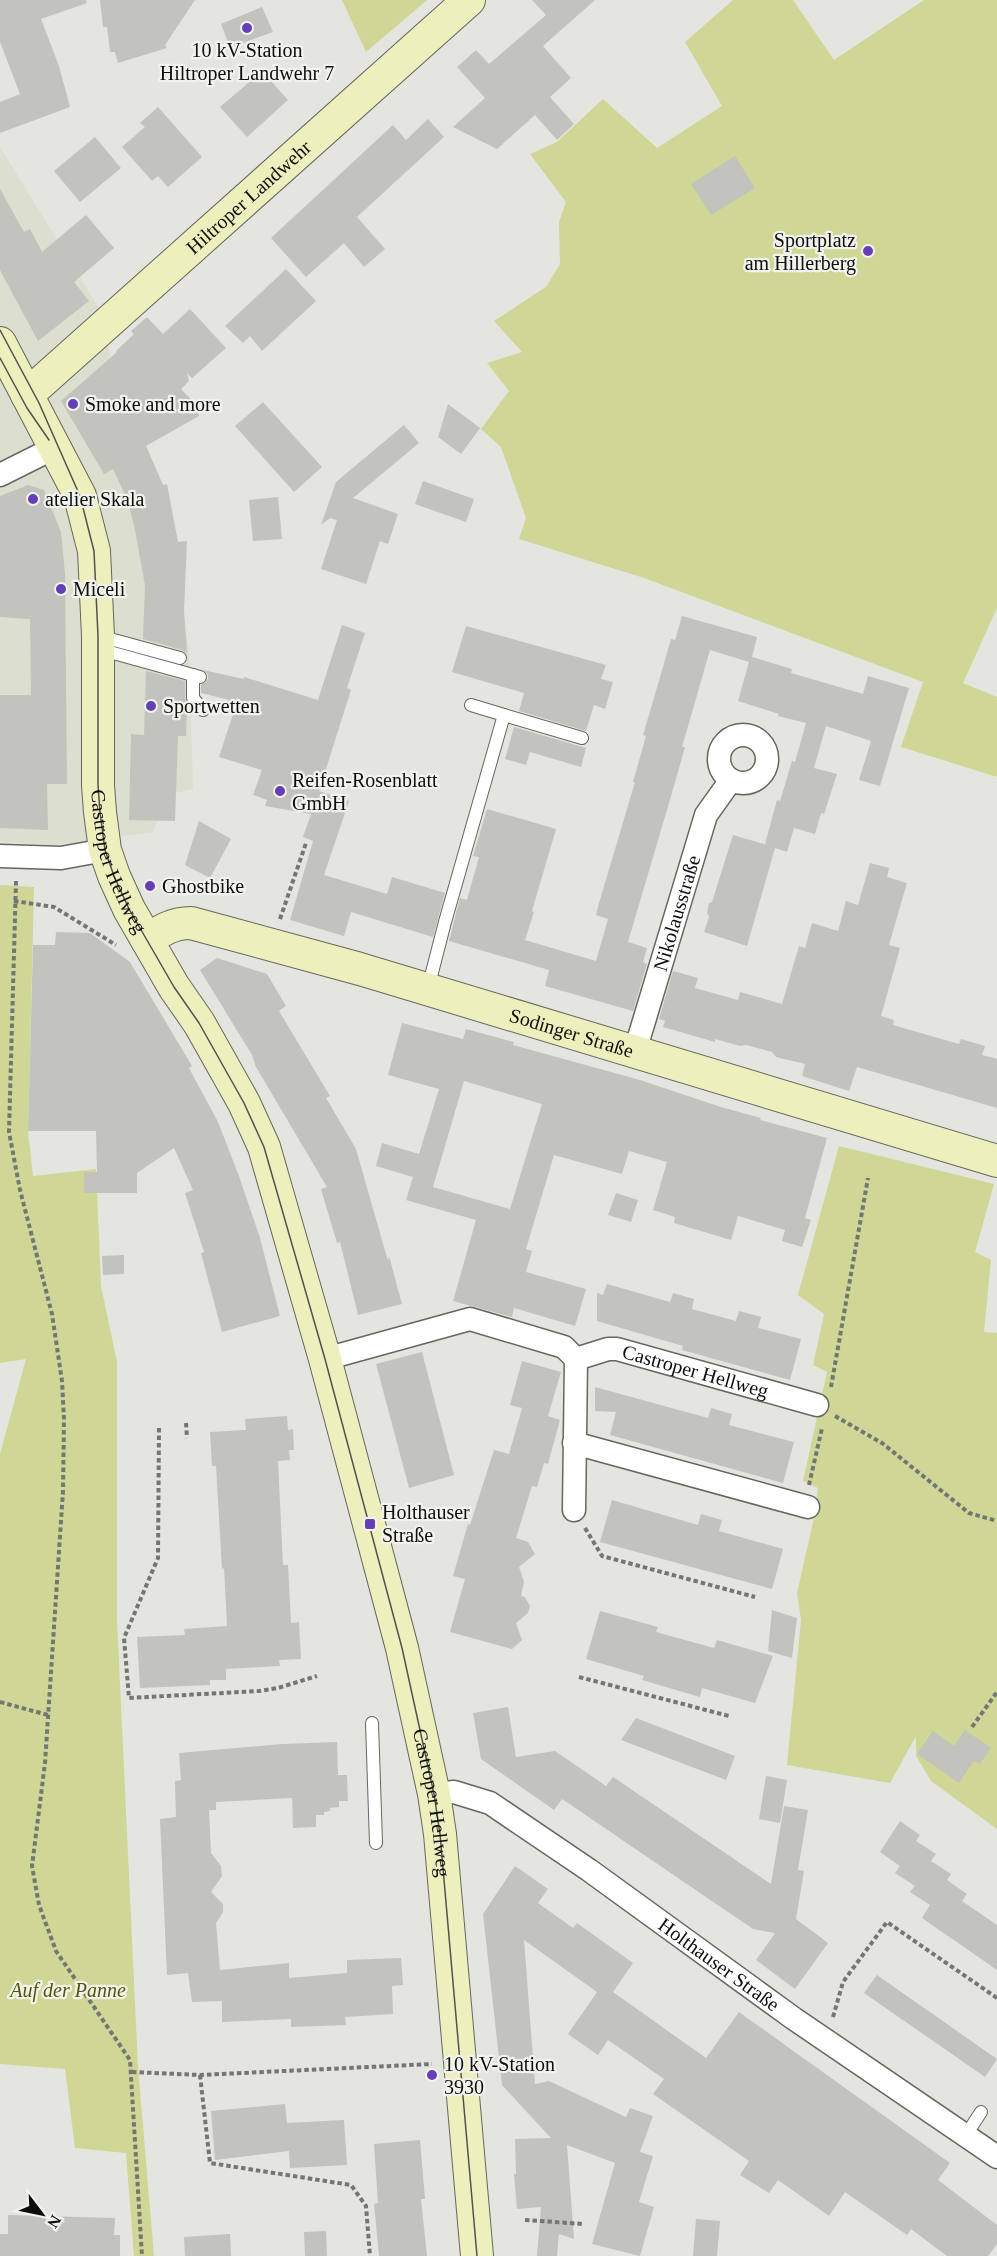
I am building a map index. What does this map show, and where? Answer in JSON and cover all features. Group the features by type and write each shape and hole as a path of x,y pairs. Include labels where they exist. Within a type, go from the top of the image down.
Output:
{"main road":[{"name":"Hiltroper Landwehr","path":"27,395 469,0"},
{"name":"Castroper Hellweg","path":"0,343 80,496 88,525 97,579 98,785 105,850 134,944 199,1023 244,1103 264,1147 325,1359 402,1648 434,1794 441,1843 477,2256"},
{"name":"Sodinger Straße","path":"134,944 166,927 191,922 428,989 997,1161"}],"street":[{"path":"0,475 56,447"},
{"name":"Nikolausstraße","path":"634,1052 706,815 731,780"},
{"path":"9,856 61,858 105,850"},
{"path":"325,1359 470,1319 564,1347 576,1359 574,1510"},
{"name":"Castroper Hellweg","path":"576,1359 608,1349 617,1349 821,1408"},
{"path":"574,1443 808,1506"},
{"name":"Holthauser Straße","path":"434,1794 454,1792 490,1803 599,1877 827,2041 997,2157"}],"lane":[{"path":"98,642 180,658"},
{"path":"98,642 196,676 193,698 203,710"},
{"path":"471,705 582,738"},
{"path":"428,989 504,715"},
{"path":"372,1723 376,1843"},
{"path":"966,2136 981,2112"}],"path":[{"path":"272,945 306,843"},
{"path":"9,856 14,901 9,1132 20,1190 52,1314 62,1381 64,1419 63,1491 45,1763 32,1866 39,1905 57,1951 130,2060 142,2256"},
{"path":"14,901 54,906 134,944"},
{"path":"808,1506 809,1483 821,1408 868,1178"},
{"path":"821,1408 882,1443 969,1513 997,1521"},
{"path":"186,1423 187,1438"},
{"path":"159,1428 158,1558 124,1638 129,1698 259,1691 278,1688 317,1676"},
{"path":"574,1510 602,1556 755,1597"},
{"path":"579,1677 729,1716"},
{"path":"972,1727 997,1692"},
{"path":"0,1702 48,1715"},
{"path":"827,2041 843,1982 887,1922 997,1998"},
{"path":"132,2072 200,2075 460,2063"},
{"path":"200,2075 210,2163 351,2185 366,2206 370,2256"},
{"path":"525,2220 583,2224"}],"shaded area":[{"path":"0,147 99,308 111,359 149,452 189,648 193,789 167,795 153,832 55,845 0,842"}],"green space":[{"path":"342,0 427,0 366,52"},
{"path":"733,0 793,0 834,60 924,0 997,0 997,608 963,683 997,697 997,777 901,747 923,682 644,578 519,539 526,518 501,447 481,429 509,391 487,363 522,352 494,321 546,287 560,264 559,222 566,202 530,154 557,142 603,99 657,148 722,106 685,42"},
{"name":"Auf der Panne","path":"0,885 34,887 28,1132 33,1176 96,1169 101,1286 117,1362 117,1620 138,2067 154,2256 134,2256 126,2153 75,2148 65,2069 0,2064 0,1454 26,1359 0,1363"},
{"path":"839,1146 994,1184 975,1252 991,1260 984,1332 997,1333 997,1829 931,1781 916,1756 916,1736 890,1783 787,1765 801,1620 797,1593 814,1518 818,1488 803,1481 827,1372 813,1365 824,1314 798,1295"}],"building":[{"path":"0,0 86,0 87,3 41,19 59,66 70,107 0,133 0,102 20,94 0,42"},
{"path":"100,0 195,0 165,45 167,48 118,63 115,52 110,52 107,27 103,27"},
{"path":"532,0 595,0 543,46 571,78 550,97 574,124 557,140 535,115 497,149 453,127 485,98 457,67 476,50 489,64 546,15"},
{"name":"10 kV-Station Hiltroper Landwehr 7","path":"262,7 273,32 237,45 229,45 221,24"},
{"path":"262,71 288,100 247,137 220,107"},
{"path":"158,107 202,157 168,187 158,176 152,181 122,147 145,127 140,123"},
{"path":"428,119 444,137 357,217 385,249 364,267 344,243 306,277 271,238 393,125 406,140"},
{"path":"95,137 121,168 80,202 54,171"},
{"path":"735,156 755,188 711,215 691,184"},
{"path":"0,189 24,232 30,229 42,252 86,215 114,248 74,282 89,301 38,341 0,270"},
{"path":"286,269 316,301 262,351 250,336 243,343 225,326"},
{"path":"190,309 226,348 192,378 187,373 189,381 181,389 196,405 199,416 146,446 163,485 167,484 178,542 187,541 184,611 187,653 143,639 145,585 128,501 113,469 104,474 61,401 117,352 134,334 131,331 147,317 163,334"},
{"path":"263,402 322,467 294,492 235,426"},
{"path":"448,404 480,428 461,454 438,437"},
{"path":"404,425 419,443 353,498 398,514 388,544 380,541 366,584 321,569 337,520 330,518 321,525 336,482"},
{"path":"423,481 474,499 466,522 415,504"},
{"path":"28,485 44,490 61,532 65,574 67,784 47,784 48,830 0,828 0,695 31,695 30,619 0,617 0,496"},
{"path":"278,497 282,539 253,541 249,500"},
{"path":"682,616 757,637 752,657 792,669 791,673 863,694 868,676 909,688 880,786 859,780 871,741 826,726 814,768 837,774 815,834 794,828 787,852 775,848 747,946 704,932 709,917 707,913 709,903 712,902 733,835 774,847 765,844 777,800 780,801 792,761 795,762 806,723 778,716 779,714 738,701 749,662 710,650 682,747 685,747 628,942 647,948 643,962 647,964 633,1011 545,986 549,970 449,941 460,898 467,900 479,857 473,856 487,809 556,829 525,940 596,961 608,919 596,915 635,782 633,782 646,736 643,735 671,639 675,640"},
{"path":"342,625 365,633 347,688 351,690 319,791 349,801 324,875 387,894 392,877 445,893 433,937 351,912 344,936 290,920 313,841 303,837 311,814 265,806 267,800 253,795 262,770 219,757 237,702 201,693 201,685 208,679 208,674 203,670 244,679 244,677 318,700"},
{"path":"466,626 606,665 601,679 613,682 605,709 594,705 586,731 519,711 524,693 452,672"},
{"path":"146,671 185,681 186,736 178,736 175,821 129,820 131,734 144,735"},
{"path":"514,727 586,748 581,767 530,752 526,765 505,759"},
{"path":"199,821 231,839 210,878 185,865"},
{"path":"870,863 889,868 887,877 907,883 889,945 900,948 881,1016 894,1020 893,1025 959,1044 961,1039 985,1046 982,1055 997,1059 997,1108 857,1067 849,1091 802,1076 805,1064 776,1057 772,1052 715,1039 715,1042 663,1027 665,1021 659,1019 673,971 698,978 695,988 738,1000 740,992 782,1004 799,946 805,948 812,923 838,931 846,901 858,905"},
{"path":"56,932 90,933 130,962 192,1066 189,1068 218,1122 239,1176 260,1238 280,1316 222,1332 201,1253 204,1252 185,1193 193,1190 174,1148 137,1173 137,1193 84,1193 84,1172 97,1172 96,1131 28,1131 33,945 55,945"},
{"path":"217,958 267,974 286,1006 279,1011 330,1096 326,1098 356,1149 402,1304 358,1315 340,1242 337,1243 321,1189 327,1187 256,1067 252,1055 200,970"},
{"path":"402,1023 463,1039 466,1029 514,1042 513,1045 640,1080 761,1118 760,1120 827,1138 805,1218 811,1220 802,1247 782,1241 785,1230 738,1216 731,1240 674,1223 675,1217 653,1210 667,1162 629,1151 622,1174 554,1155 526,1249 532,1251 526,1272 586,1289 575,1326 514,1308 512,1317 453,1301 476,1220 406,1200 413,1177 376,1166 382,1143 419,1154 439,1089 388,1075","holes":["464,1081 542,1104 510,1209 433,1187"]},
{"path":"616,1193 638,1200 631,1222 608,1215"},
{"path":"124,1255 124,1274 103,1275 102,1256"},
{"path":"607,1284 670,1302 673,1293 694,1299 692,1309 736,1321 739,1311 761,1317 758,1328 801,1339 790,1380 682,1350 683,1346 597,1321 597,1293 603,1295"},
{"path":"422,1352 454,1475 409,1488 376,1364"},
{"path":"522,1361 561,1372 548,1416 560,1420 548,1464 544,1463 537,1487 532,1486 516,1538 528,1542 535,1554 519,1567 524,1582 521,1596 525,1597 530,1606 528,1613 516,1623 522,1640 512,1649 450,1632 465,1579 453,1576 468,1524 470,1525 494,1450 509,1454 522,1408 510,1405"},
{"path":"595,1387 708,1418 711,1408 732,1414 729,1425 794,1442 783,1483 610,1435 616,1412 595,1411"},
{"path":"287,1416 288,1430 293,1429 294,1450 289,1450 290,1460 278,1461 283,1565 288,1565 291,1623 299,1622 301,1659 279,1660 280,1666 226,1669 226,1680 210,1680 210,1685 140,1688 137,1637 185,1635 184,1629 227,1626 216,1466 212,1466 210,1432 246,1430 245,1419"},
{"path":"612,1500 698,1525 701,1514 722,1520 719,1531 783,1549 772,1589 600,1542"},
{"path":"772,1610 797,1618 792,1658 768,1651"},
{"path":"600,1611 658,1627 656,1632 714,1648 717,1640 773,1656 755,1703 702,1688 700,1697 642,1680 644,1676 586,1659"},
{"path":"508,1707 516,1757 555,1751 606,1786 613,1777 771,1884 784,1806 808,1810 798,1870 804,1871 796,1919 828,1943 795,1989 756,1960 775,1933 753,1929 562,1799 554,1810 481,1759 473,1713"},
{"path":"636,1718 735,1756 726,1780 621,1740"},
{"path":"965,1730 991,1748 980,1764 974,1761 959,1783 917,1754 933,1731 954,1746"},
{"path":"337,1742 338,1775 347,1775 348,1801 339,1801 339,1807 330,1808 330,1811 324,1812 324,1815 316,1815 316,1827 293,1828 292,1798 216,1802 216,1810 209,1810 211,1853 221,1866 222,1876 211,1892 223,1904 223,1912 216,1923 220,1970 289,1963 289,1978 347,1973 347,1960 401,1958 403,1985 392,1986 393,2014 345,2017 346,2025 291,2027 291,2019 222,2022 222,2001 192,2002 188,1973 167,1975 160,1819 176,1817 175,1781 181,1780 179,1753"},
{"path":"766,1776 787,1780 780,1823 759,1819"},
{"path":"900,1821 920,1835 916,1841 936,1854 931,1861 951,1874 947,1880 967,1894 962,1901 997,1925 997,1970 922,1918 930,1905 910,1892 915,1886 895,1873 900,1866 880,1852"},
{"path":"515,1866 548,1889 538,1903 573,1928 577,1923 633,1963 613,1992 706,2058 739,2012 950,2163 938,2180 997,2225 997,2244 988,2256 947,2256 911,2229 907,2235 845,2192 829,2216 778,2180 769,2193 740,2175 749,2161 653,2094 664,2079 608,2040 598,2055 568,2034 597,1992 524,1940 535,2084 549,2081 626,2117 630,2108 653,2116 640,2152 653,2156 639,2202 654,2207 640,2256 592,2244 615,2163 567,2145 574,2239 559,2234 557,2256 537,2256 541,2207 517,2209 514,2174 516,2174 515,2139 551,2138 502,2085 483,1914"},
{"path":"877,1975 997,2059 985,2077 864,1993"},
{"path":"285,2104 287,2123 344,2120 347,2165 290,2168 289,2151 215,2160 211,2111"},
{"path":"420,2140 425,2199 421,2199 427,2256 379,2256 374,2204 378,2203 374,2144"},
{"path":"8,2215 115,2218 114,2235 120,2235 120,2256 0,2256 0,2234 8,2234"},
{"path":"696,2219 720,2221 717,2256 693,2256"},
{"path":"326,2231 327,2256 305,2256 304,2232"},
{"path":"230,2234 231,2256 185,2256 184,2237"}],"tram line":[{"path":"0,330 39,403 80,496 94,551 98,636 98,785 105,850 129,909 174,987 199,1023 244,1103 264,1147 325,1359 402,1648 434,1794 440,1834 477,2256"},
{"path":"0,358 27,408 49,440"}],"place":[{"name":"10 kV-Station Hiltroper Landwehr 7","path":"247,28"},
{"name":"Sportplatz am Hillerberg","path":"868,251"},
{"name":"Smoke and more","path":"73,404"},
{"name":"atelier Skala","path":"33,499"},
{"name":"Miceli","path":"61,589"},
{"name":"Sportwetten","path":"151,706"},
{"name":"Reifen-Rosenblatt GmbH","path":"280,791"},
{"name":"Ghostbike","path":"150,886"},
{"name":"Holthauser Straße","path":"370,1524"},
{"name":"10 kV-Station 3930","path":"432,2075"}]}
